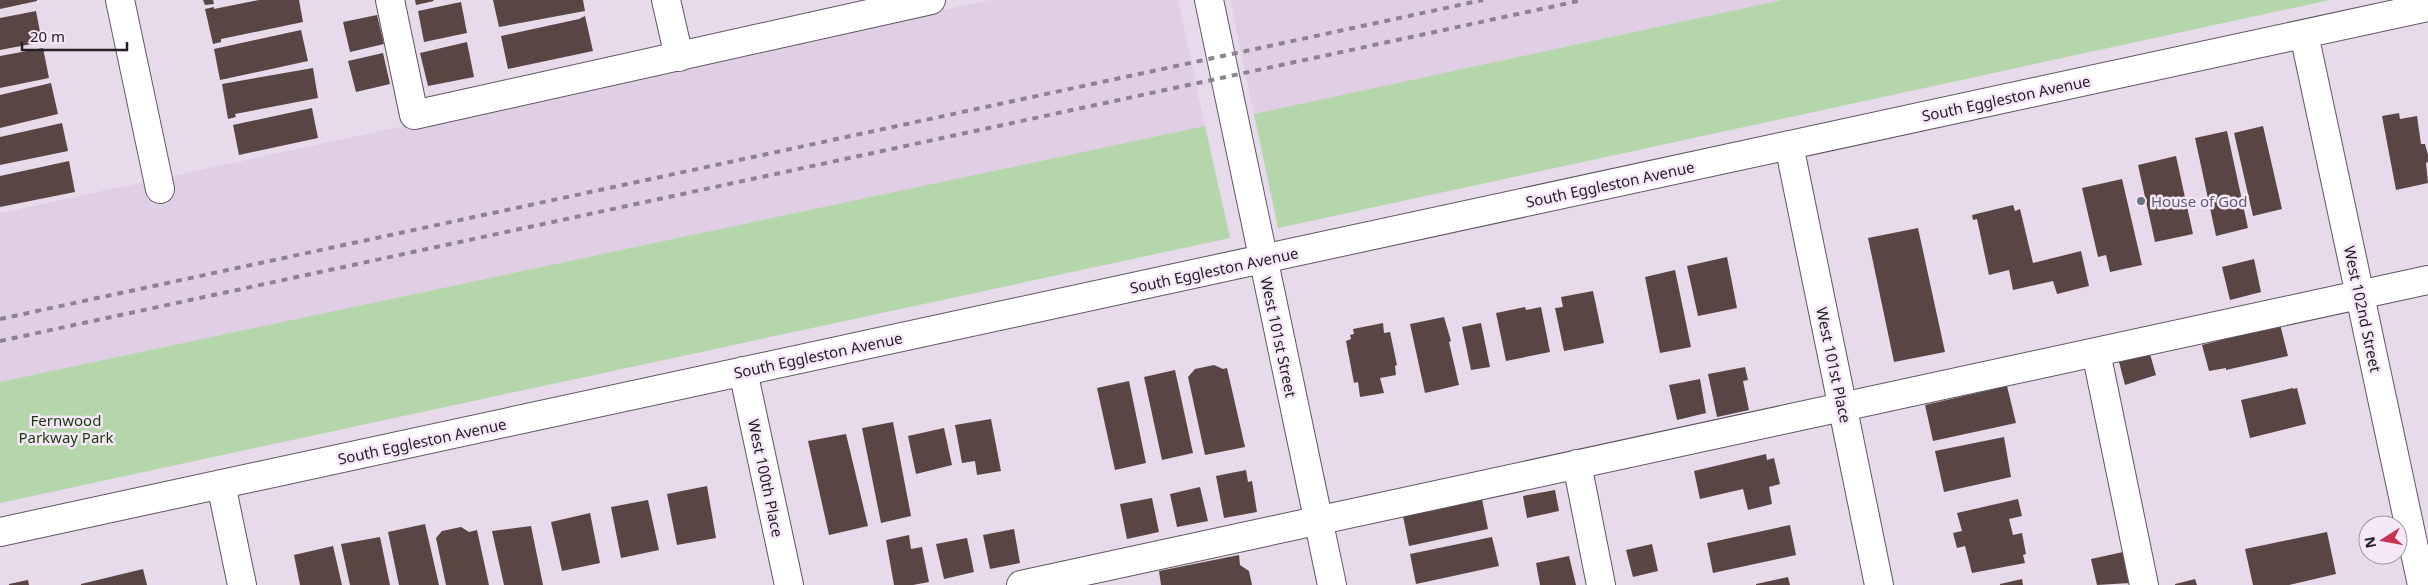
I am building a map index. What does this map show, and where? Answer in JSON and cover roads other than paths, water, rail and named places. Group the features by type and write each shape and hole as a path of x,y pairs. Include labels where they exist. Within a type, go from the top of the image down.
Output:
{"street":[{"path":"120,0 160,189"},
{"path":"390,0 414,116 931,0"},
{"path":"666,0 679,57"},
{"name":"West 101st Street","path":"1208,0 1332,585"},
{"name":"South Eggleston Avenue","path":"0,532 2428,7"},
{"name":"West 102nd Street","path":"2304,34 2422,585"},
{"name":"West 101st Place","path":"1789,145 1879,585"},
{"path":"1021,585 1049,582 1318,520 2428,280"},
{"path":"2096,352 2144,585"},
{"name":"West 100th Place","path":"743,371 788,585"},
{"path":"1577,464 1601,585"},
{"path":"221,484 242,585"}],"railway":[{"path":"0,319 1483,0"},
{"path":"0,341 1583,0"}],"place":[{"name":"House of God","path":"2141,201"}],"park label":[{"name":"Fernwood Parkway Park","path":"66,428"}]}
